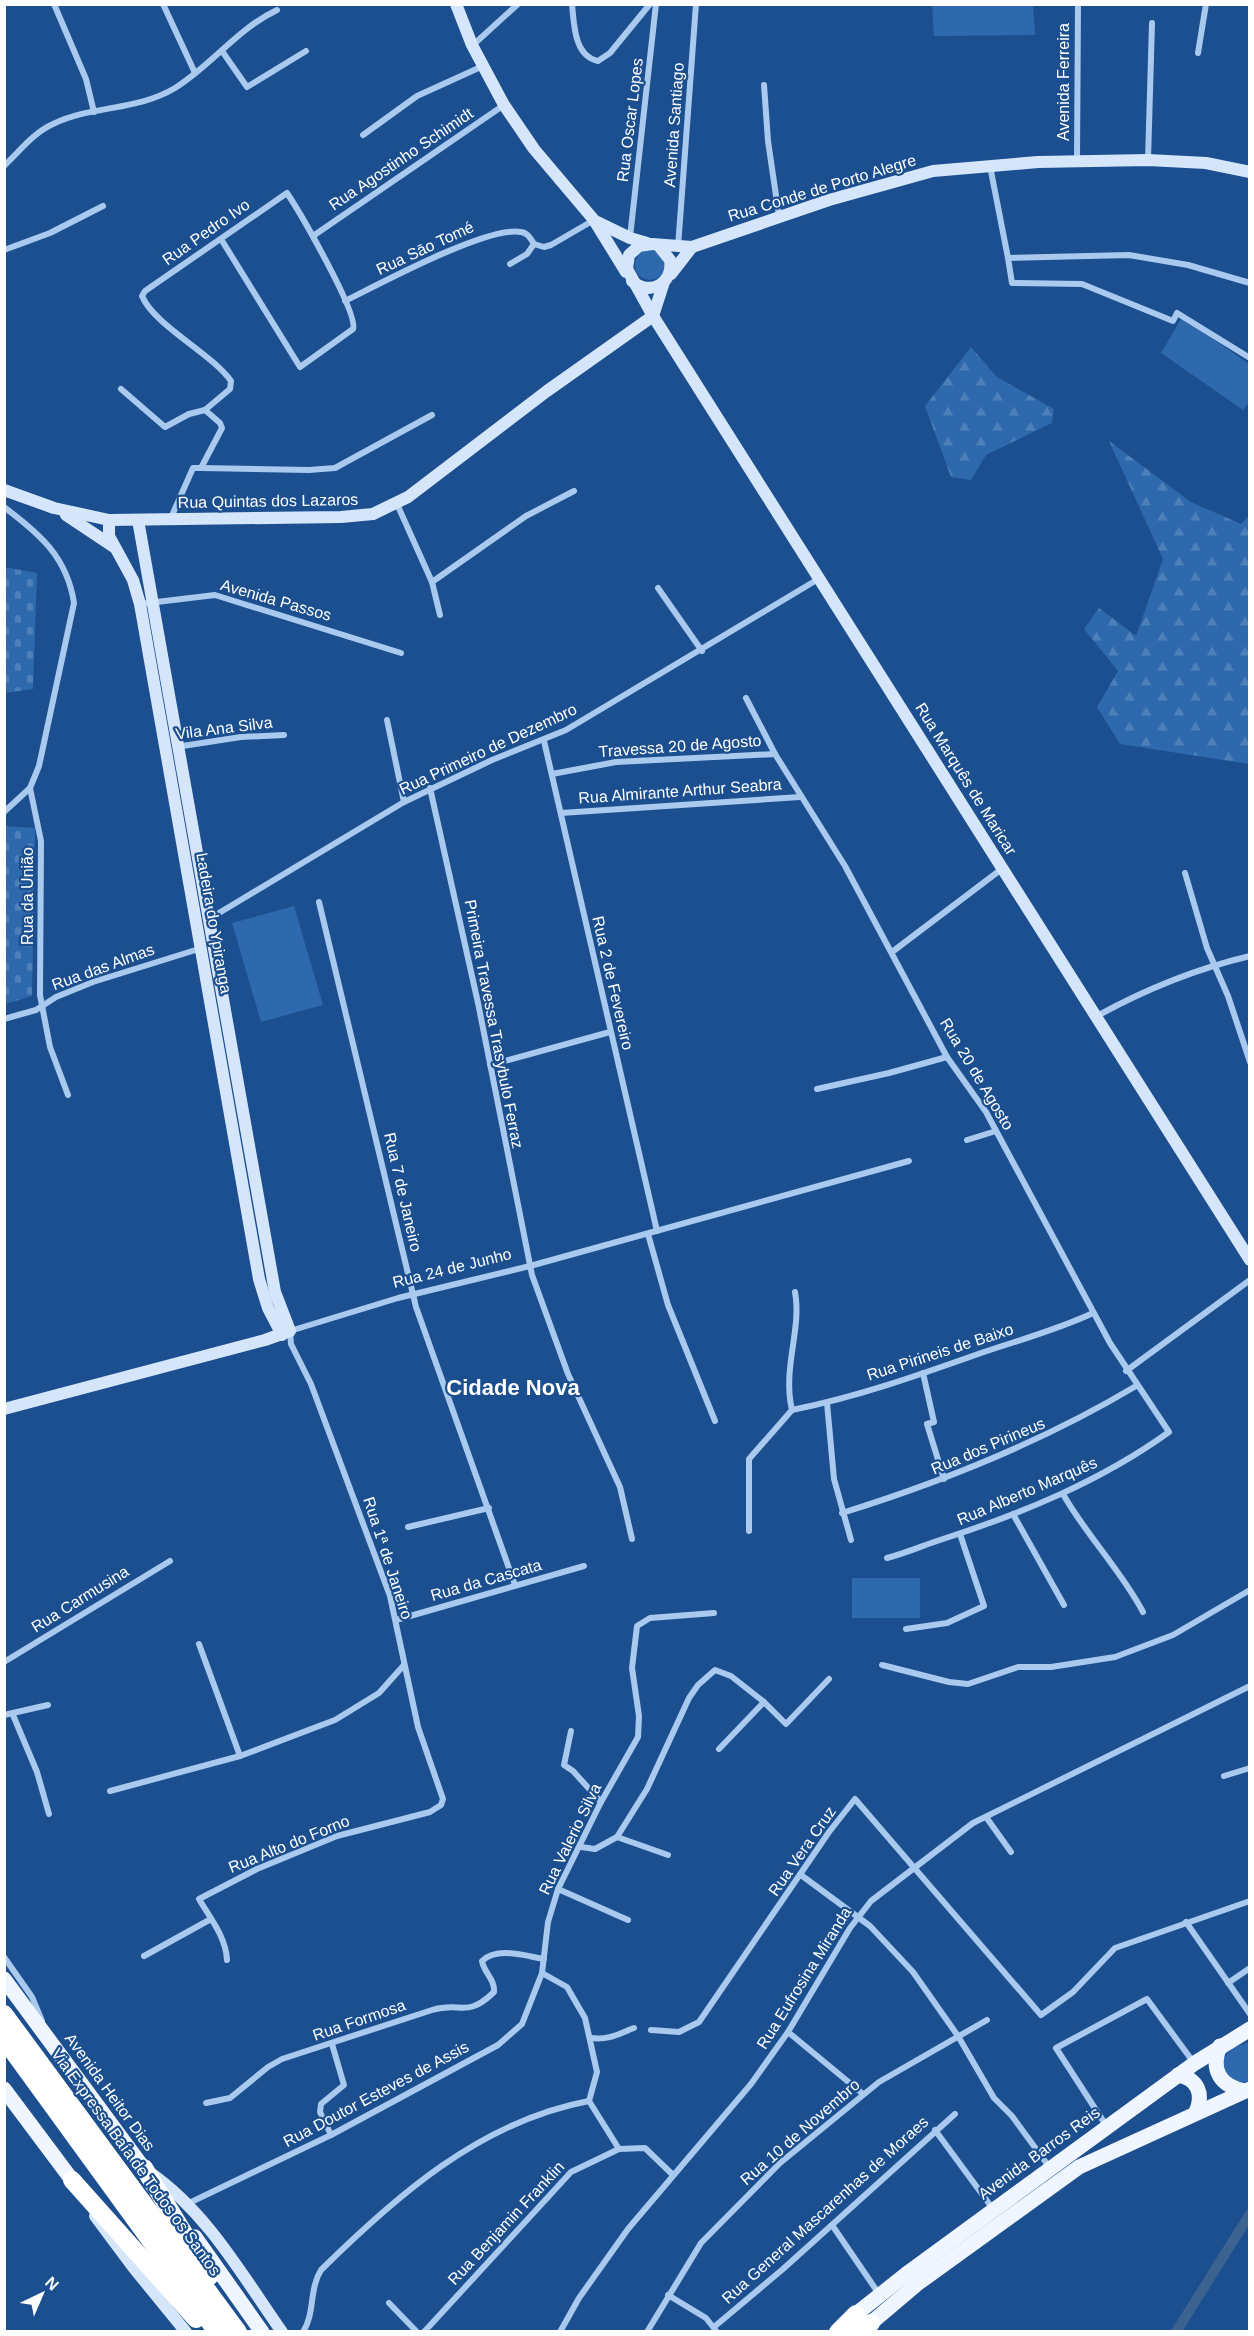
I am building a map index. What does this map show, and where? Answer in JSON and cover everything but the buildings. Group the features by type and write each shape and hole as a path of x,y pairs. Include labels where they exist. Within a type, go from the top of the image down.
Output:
{"highway":[{"name":"Via Expressa Baía de Todos os Santos","path":"4,2014 175,2251 218,2331"},
{"name":"Via Expressa Baía de Todos os Santos","path":"4,2039 238,2331"},
{"path":"144,2168 208,2331"},
{"path":"72,2180 175,2251 244,2331"},
{"name":"Avenida Barros Reis","path":"838,2331 863,2325"}],"main road":[{"path":"456,4 472,45 504,105 588,223"},
{"name":"Rua Conde de Porto Alegre","path":"588,223 655,244 678,248 692,247 866,188 933,171 1077,160 1148,160 1206,163 1250,172"},
{"name":"Rua Marquês de Maricar","path":"588,223 630,277 1097,1016 1246,1246 1250,1260"},
{"path":"653,316 666,280 670,260 655,244 639,246 633,250 627,262 630,277 647,288 666,280 692,247"},
{"name":"Rua Quintas dos Lazaros","path":"4,490 54,508 109,520 358,516 386,510 653,316"},
{"path":"54,508 114,548"},
{"name":"Ladeira do Ypiranga","path":"109,520 109,537 146,603"},
{"name":"Ladeira do Ypiranga","path":"138,520 146,603 269,1293 288,1337"},
{"name":"Rua 24 de Junho","path":"4,1409 288,1337"},
{"name":"Avenida Heitor Dias","path":"4,1979 144,2168 172,2188 214,2235 282,2331"},
{"name":"Avenida Barros Reis","path":"863,2325 880,2294 1178,2075 1220,2046 1250,2029"},
{"path":"1220,2046 1214,2067 1218,2076 1233,2088 1247,2090"},
{"path":"1178,2075 1186,2077 1199,2089 1201,2096 1196,2112"},
{"path":"4,2089 72,2180 106,2233 186,2331"},
{"name":"Avenida Barros Reis","path":"826,2331 863,2325 917,2283 1079,2167 1247,2090"},
{"path":"175,2251 262,2331"}],"street":[{"path":"54,4 86,79 94,112"},
{"path":"163,4 195,73"},
{"path":"472,45 518,4"},
{"path":"572,4 579,46 589,58 598,61 610,53 650,4"},
{"name":"Rua Oscar Lopes","path":"630,238 656,4"},
{"name":"Avenida Santiago","path":"678,248 696,4"},
{"name":"Avenida Ferreira","path":"1077,160 1078,4"},
{"path":"1198,53 1206,4"},
{"path":"4,166 44,129 62,120 123,108 159,97 195,73 254,22 277,10"},
{"path":"1148,160 1152,23"},
{"path":"222,51 247,87 306,51"},
{"path":"363,135 417,96 483,66"},
{"path":"764,85 768,141 779,216"},
{"name":"Rua Agostinho Schimidt","path":"313,236 504,105"},
{"path":"989,165 1012,283 1082,284 1173,321 1177,313 1250,358"},
{"name":"Rua Pedro Ivo","path":"205,410 230,389 231,381 222,369 149,306 142,296 287,192 313,236"},
{"path":"4,250 50,233 103,206"},
{"path":"510,264 527,254 534,244 544,247 551,245 588,223"},
{"name":"Rua Sāo Tomé","path":"345,300 485,235 519,231 534,244"},
{"path":"221,239 300,367 352,329 354,321 313,236"},
{"path":"1008,258 1129,255 1188,265 1250,283"},
{"path":"121,389 165,427 189,414 205,410 220,423 222,428 201,468"},
{"path":"170,520 193,468 309,470 334,468 432,415"},
{"path":"432,582 526,516 574,491"},
{"path":"397,504 432,582 440,615"},
{"path":"4,507 45,539 55,552 71,585 74,603 41,757 30,788 4,812"},
{"name":"Rua Primeiro de Dezembro","path":"204,922 430,788 492,760 544,741 702,651 820,578"},
{"path":"658,588 702,651"},
{"name":"Avenida Passos","path":"146,603 215,595 401,652"},
{"name":"Rua 20 de Agosto","path":"746,698 775,753 845,866 946,1056 978,1099 1126,1371 1169,1432"},
{"path":"387,720 404,802"},
{"name":"Vila Ana Silva","path":"172,747 241,737 284,735"},
{"name":"Rua 2 de Fevereiro","path":"544,741 657,1231"},
{"name":"Travessa 20 de Agosto","path":"552,774 616,762 775,753"},
{"name":"Rua da União","path":"30,788 41,841 39,986 50,1047 68,1095"},
{"name":"Primeira Travessa Trasybulo Ferraz","path":"430,788 490,1065 530,1266 568,1374 620,1487 633,1539"},
{"name":"Rua Almirante Arthur Seabra","path":"561,813 801,797"},
{"path":"892,952 1004,868"},
{"path":"1185,873 1213,965 1228,996 1250,1062"},
{"name":"Rua 7 de Janeiro","path":"319,902 413,1294 515,1585"},
{"name":"Rua das Almas","path":"4,1018 30,1013 56,997 93,982 208,946"},
{"path":"1097,1016 1137,995 1213,965 1250,956"},
{"path":"490,1065 610,1032"},
{"path":"817,1089 889,1073 946,1056"},
{"path":"967,1140 996,1131"},
{"name":"Rua 24 de Junho","path":"288,1337 413,1294 530,1266 909,1161"},
{"path":"648,1233 668,1305 715,1421"},
{"path":"1126,1371 1250,1280"},
{"path":"749,1531 749,1459 792,1410 789,1391 789,1354 797,1310 795,1292"},
{"name":"Rua Pirineis de Baixo","path":"792,1410 827,1403 923,1373 1059,1327 1093,1313"},
{"name":"Rua 1ª de Janeiro","path":"288,1337 311,1384 381,1567 396,1620 418,1726 443,1799"},
{"path":"923,1373 934,1422 927,1424 944,1479"},
{"name":"Rua dos Pirineus","path":"842,1513 944,1479 1057,1431 1136,1386"},
{"path":"827,1403 831,1463 842,1513 851,1540"},
{"name":"Rua Alberto Marquês","path":"887,1558 960,1534 1062,1494 1118,1466 1169,1432"},
{"path":"1062,1494 1076,1517 1135,1596 1143,1612"},
{"path":"408,1527 489,1508"},
{"path":"1013,1514 1064,1605"},
{"path":"906,1629 947,1623 984,1606 960,1534"},
{"name":"Rua Carmusina","path":"4,1662 170,1561"},
{"name":"Rua da Cascata","path":"396,1620 584,1566"},
{"path":"882,1665 958,1684 968,1684 1009,1669 1051,1667 1131,1653 1173,1635 1250,1590"},
{"name":"Rua Valerio Silva","path":"543,1973 548,1922 558,1889 581,1847 601,1802 638,1737 639,1716 632,1668 637,1626 650,1618 714,1613"},
{"path":"199,1644 240,1756"},
{"path":"110,1791 240,1756 348,1714 379,1693 404,1665"},
{"path":"581,1847 595,1849 617,1837 647,1789 689,1698 709,1674 715,1670 722,1671 764,1702 786,1724 829,1679"},
{"name":"Rua Eufrosina Miranda","path":"561,2331 605,2260 673,2175 751,2084 788,2032 858,1916 887,1886 986,1816 1250,1686"},
{"path":"719,1749 764,1702"},
{"path":"4,1715 13,1715 48,1705"},
{"path":"13,1715 37,1772 49,1814"},
{"path":"572,1731 564,1766 573,1771 601,1802"},
{"path":"1224,1776 1250,1768"},
{"name":"Rua Alto do Forno","path":"226,1960 223,1941 199,1899 256,1869 337,1836 430,1812 441,1805 443,1799"},
{"name":"Rua Vera Cruz","path":"651,2030 679,2032 699,2022 855,1799 1041,2015 1073,1992 1115,1948 1186,1922"},
{"path":"986,1816 1011,1852"},
{"path":"617,1837 668,1855"},
{"path":"801,1875 858,1916 913,1972 958,2036 994,2098 1012,2116 1050,2169"},
{"path":"558,1889 628,1920"},
{"path":"1250,1901 1186,1922 1250,2014"},
{"path":"144,1956 211,1919"},
{"name":"Rua Formosa","path":"206,2103 230,2098 268,2067 282,2060 438,2008 465,2010 475,2007 494,1992 495,1986 482,1961 492,1954 508,1953 544,1959"},
{"path":"4,1957 32,1996 51,2041"},
{"path":"1228,1983 1250,1968"},
{"path":"543,1973 567,1987 585,2018 597,2072 589,2101 619,2149"},
{"name":"Rua Doutor Esteves de Assis","path":"187,2204 331,2135 510,2036 522,2024 543,1973"},
{"path":"1107,2127 1056,2048 1148,1999 1195,2063"},
{"name":"Rua 10 de Novembro","path":"647,2331 690,2258 712,2231 780,2163 863,2094 987,2020"},
{"path":"591,2038 618,2037 634,2028"},
{"path":"788,2032 863,2094"},
{"path":"331,2135 320,2112 321,2104 344,2085 332,2044"},
{"path":"303,2331 307,2324 314,2286 321,2270 421,2181 453,2158 497,2132 544,2112 589,2101"},
{"name":"Rua General Mascarenhas de Moraes","path":"715,2329 955,2114"},
{"path":"936,2130 994,2210"},
{"name":"Rua Benjamin Franklin","path":"424,2331 571,2172 619,2149 645,2148 673,2175"},
{"path":"832,2225 880,2294"},
{"path":"668,2295 715,2329"},
{"path":"389,2303 417,2331"}],"green space":[{"path":"932,5 1033,5 1035,35 934,36"},
{"path":"650,250 656,251 664,259 664,271 656,279 650,280 644,279 636,271 635,265 636,259 644,251"},
{"path":"1182,317 1249,364 1249,402 1243,410 1161,353"},
{"path":"971,347 997,377 1054,409 1052,423 986,455 971,480 951,477 925,406"},
{"path":"1109,441 1191,502 1241,524 1249,516 1249,764 1120,744 1097,707 1118,671 1084,629 1099,608 1136,636 1163,559"},
{"path":"4,567 37,573 33,689 5,693"},
{"path":"4,826 35,828 32,996 5,1004"},
{"path":"294,906 323,1005 261,1022 232,923"},
{"path":"852,1578 920,1578 920,1618 852,1618"},
{"path":"1249,2042 1249,2081 1239,2084 1232,2083 1222,2066 1226,2056 1232,2050"}],"waterway":[{"path":"1176,2332 1250,2214"}],"district":[{"name":"Cidade Nova","path":"513,1387"}]}
